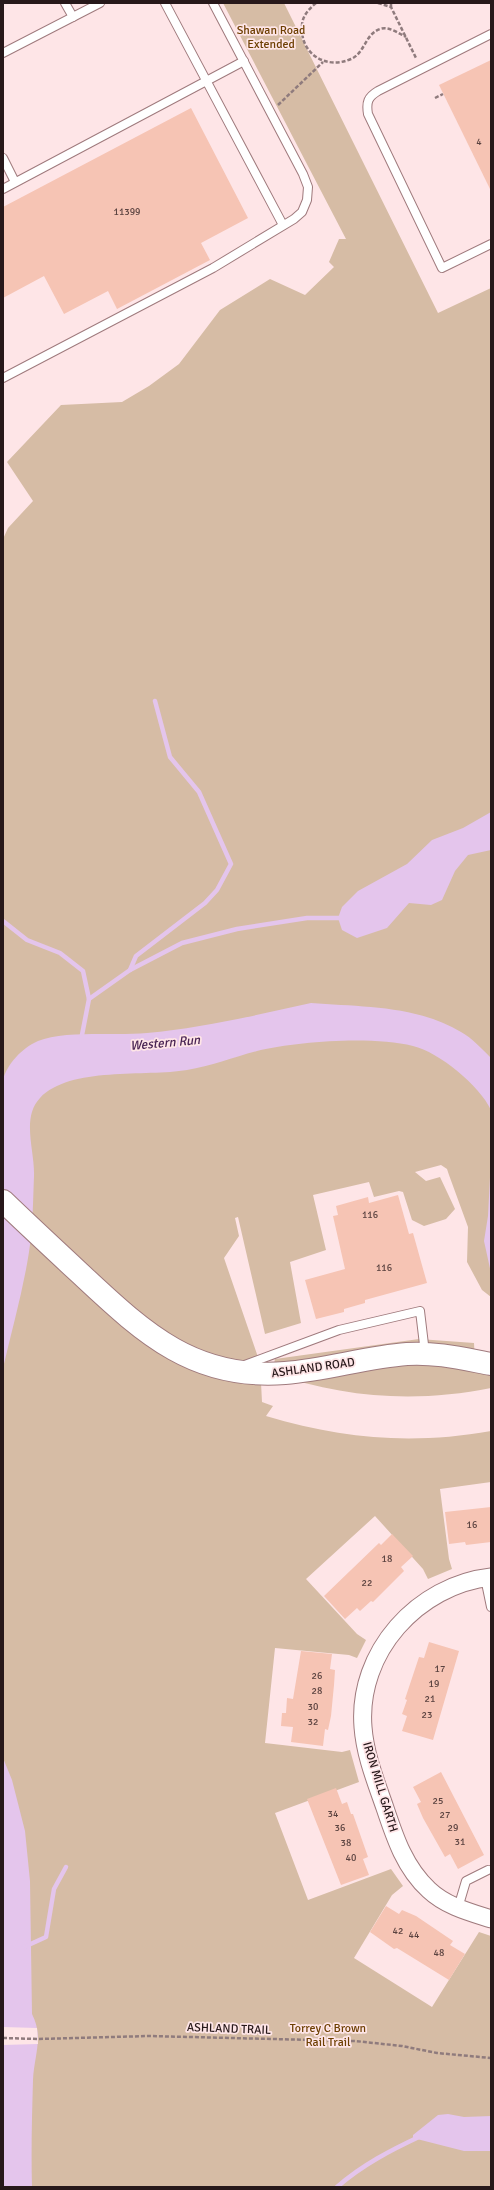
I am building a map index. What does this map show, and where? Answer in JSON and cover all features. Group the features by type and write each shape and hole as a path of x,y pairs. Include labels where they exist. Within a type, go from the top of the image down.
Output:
{"main road":[{"name":"ASHLAND ROAD","path":"3,1201 126,1316 176,1352 196,1361 230,1371 264,1374 285,1373 395,1356 425,1354 491,1364"}],"street":[{"name":"IRON MILL GARTH","path":"488,1577 459,1584 442,1591 416,1607 386,1640 376,1658 363,1700 363,1726 366,1750 396,1841 407,1864 418,1880 430,1891 458,1908 491,1919"}],"lane":[{"path":"66,3 73,17"},
{"path":"3,54 100,3"},
{"path":"165,3 283,225"},
{"path":"3,378 213,268 294,219 305,207 308,187 303,174 213,3"},
{"path":"491,34 369,96 366,105 368,114 442,268 491,244"},
{"path":"3,189 244,62"},
{"path":"3,158 15,182"},
{"path":"230,1371 339,1330 420,1310 425,1354"},
{"path":"488,1577 491,1607"},
{"path":"458,1908 466,1881 488,1870"}],"path":[{"path":"316,3 305,15 302,33 304,42 309,50 322,62 336,64 354,58 361,52 371,34 378,30 385,28 391,29 406,37"},
{"path":"378,3 391,7"},
{"path":"391,3 391,7 416,58"},
{"path":"282,102 322,62"},
{"path":"435,98 443,94"},
{"name":"ASHLAND TRAIL","path":"3,2038 38,2039 149,2036 355,2041 402,2046 437,2053 491,2058"}],"green space":[{"path":"223,3 284,3 438,313 491,288 491,1297 482,1290 467,1262 468,1227 447,1169 441,1165 415,1172 426,1181 440,1177 455,1209 446,1219 424,1226 412,1220 403,1192 399,1191 374,1197 369,1182 313,1195 326,1250 290,1262 301,1323 265,1334 238,1217 235,1218 239,1236 224,1258 260,1363 262,1402 273,1406 266,1416 323,1430 350,1435 378,1437 433,1438 491,1431 491,1482 440,1489 449,1559 452,1569 428,1579 423,1569 375,1516 306,1579 357,1634 366,1640 357,1658 349,1655 275,1648 265,1743 342,1752 350,1750 359,1782 275,1813 308,1900 391,1869 403,1886 392,1895 354,1958 432,2007 479,1932 491,1936 491,2187 3,2187 3,539 8,528 33,501 7,462 61,405 122,402 149,386 179,364 220,310 270,279 305,295 334,267 329,262 339,239 346,239"},
{"path":"419,1339 474,1343 475,1364 491,1367 491,1388 435,1396 380,1396 326,1388 272,1373 275,1359"}],"water":[{"path":"491,812 491,850 468,855 455,871 442,900 431,905 409,903 387,928 357,938 342,930 338,918 342,907 358,891 407,864 432,840 463,828"},
{"name":"Western Run","path":"311,1003 369,1007 407,1012 444,1023 465,1034 491,1058 491,1110 478,1091 458,1071 435,1055 413,1046 377,1041 314,1042 293,1045 257,1051 214,1064 187,1070 89,1077 70,1081 53,1088 40,1098 34,1106 31,1115 30,1135 34,1176 33,1214 30,1243 24,1281 3,1368 3,1080 8,1068 16,1057 32,1044 49,1038 76,1034 135,1034 168,1031 229,1021"},
{"path":"491,1158 491,1273 484,1241 488,1216"},
{"path":"3,1758 12,1780 25,1831 30,1881 32,2014 36,2022 38,2039 33,2080 32,2187 3,2187"},
{"path":"448,2114 464,2117 491,2116 491,2151 464,2151 413,2138 413,2135 438,2115"}],"pier":[{"path":"3,2027 37,2028 38,2044 3,2045"}],"building":[{"path":"491,60 491,191 439,85"},
{"path":"191,108 248,218 201,243 210,260 117,309 108,291 64,314 44,276 3,298 3,207"},
{"path":"398,1195 409,1234 413,1233 427,1283 365,1300 365,1303 344,1309 344,1312 316,1319 305,1280 345,1269 333,1216 338,1215 336,1206 368,1197 369,1203"},
{"path":"491,1507 491,1542 466,1545 465,1542 449,1544 445,1512"},
{"path":"392,1534 413,1556 401,1567 404,1571 373,1602 371,1601 360,1611 357,1608 345,1619 324,1596 379,1543 381,1545"},
{"path":"429,1642 459,1651 433,1740 402,1731 407,1716 402,1714 407,1700 405,1699 419,1657 424,1658"},
{"path":"301,1651 332,1654 330,1669 335,1670 331,1716 328,1730 325,1729 323,1746 291,1742 293,1727 281,1726 282,1713 286,1713 287,1698 293,1699"},
{"path":"441,1772 484,1855 458,1869 450,1854 445,1857 423,1818 417,1804 421,1802 413,1787"},
{"path":"336,1788 342,1804 347,1802 351,1814 353,1814 368,1857 363,1859 369,1875 341,1885 307,1799"},
{"path":"386,1906 399,1914 402,1910 416,1916 453,1941 450,1945 465,1954 449,1980 397,1948 394,1949 370,1932"}],"waterway":[{"path":"130,970 136,956 205,903 217,890 231,864 199,792 170,757 155,701"},
{"path":"81,1040 89,999 130,970 182,943 237,929 307,918 344,918"},
{"path":"3,921 27,940 60,953 83,971 89,999"},
{"path":"24,1947 46,1937 54,1889 66,1867"},
{"path":"337,2187 377,2158 421,2136"}],"park label":[{"name":"Shawan Road Extended","path":"271,37"},
{"name":"Torrey C Brown Rail Trail","path":"328,2035"}]}
